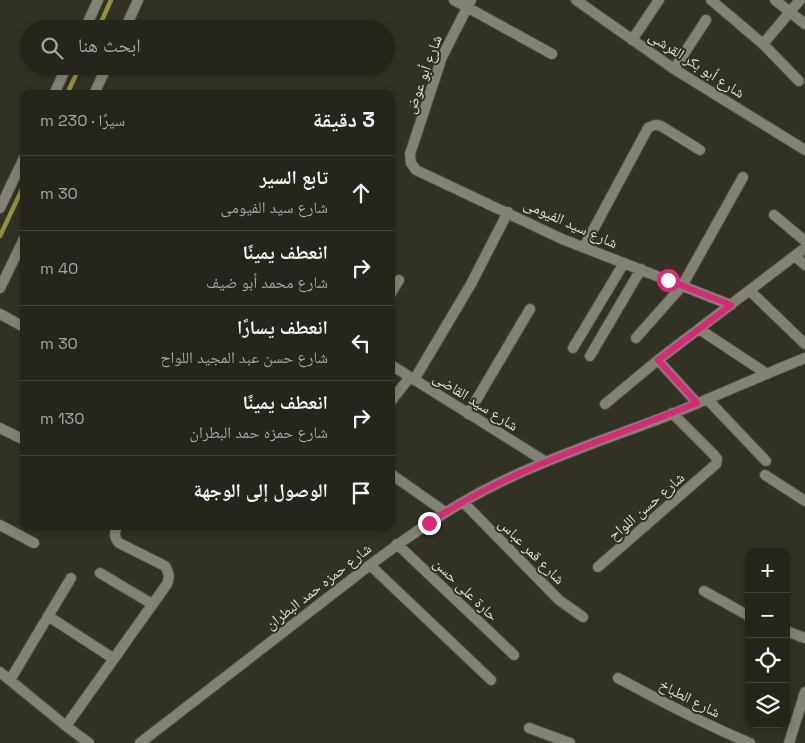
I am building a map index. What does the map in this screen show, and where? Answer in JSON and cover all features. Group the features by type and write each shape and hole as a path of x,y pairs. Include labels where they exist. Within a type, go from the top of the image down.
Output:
{"street":[{"path":"89,20 98,0"},
{"path":"130,20 138,0"},
{"path":"454,0 469,3 552,54"},
{"name":"شارع أبو بكر القرشى","path":"576,0 674,69 805,150"},
{"path":"632,40 659,0"},
{"path":"711,0 763,44 799,81"},
{"path":"775,0 805,24"},
{"path":"763,44 800,0"},
{"name":"شارع أبو عوض","path":"410,154 442,57 469,3"},
{"path":"674,69 706,20"},
{"path":"56,90 63,75"},
{"path":"96,90 103,75"},
{"path":"584,247 648,128 652,125 661,126 700,150"},
{"name":"شارع سيد الفيومى","path":"410,154 411,163 416,170 562,239 731,305"},
{"path":"0,208 20,166"},
{"path":"636,338 682,286 743,178"},
{"path":"395,397 412,378 471,284 508,212"},
{"path":"774,215 805,241"},
{"path":"0,288 20,247"},
{"path":"605,404 658,360 805,248"},
{"path":"795,256 805,265"},
{"path":"573,348 624,263"},
{"path":"590,356 641,270"},
{"path":"395,286 399,280"},
{"path":"750,291 805,344"},
{"path":"468,414 530,309"},
{"path":"0,314 20,325"},
{"path":"699,329 767,374"},
{"name":"شارع حمزه حمد البطران","path":"140,743 397,544 445,512 508,478 708,399 805,358"},
{"path":"658,360 697,403"},
{"name":"شارع سيد القاضى","path":"395,367 546,462"},
{"path":"708,399 766,461"},
{"name":"شارع حسن اللواح","path":"598,567 716,464 717,459 714,455 672,413"},
{"path":"0,428 20,438"},
{"path":"765,475 805,501"},
{"path":"395,477 445,512"},
{"name":"شارع قمر عباس","path":"463,502 559,600 583,617"},
{"path":"1,528 34,543"},
{"path":"66,726 167,584 169,578 169,572 165,566 120,543 116,539 116,530"},
{"name":"حارة على حسن","path":"397,544 514,655"},
{"path":"370,565 491,680"},
{"path":"100,573 152,604"},
{"path":"10,680 71,578"},
{"path":"704,591 745,614"},
{"path":"48,616 114,659"},
{"path":"790,632 805,638"},
{"path":"0,672 89,743"},
{"name":"شارع الطباخ","path":"618,678 672,707 750,743"},
{"path":"788,743 805,692"},
{"path":"529,728 570,743"}],"waterway":[{"path":"102,20 111,0"},
{"path":"69,90 76,75"},
{"path":"0,236 20,194"}],"route":[{"path":"429,523 445,512 508,478 697,403 658,360 731,305 668,280"}]}
